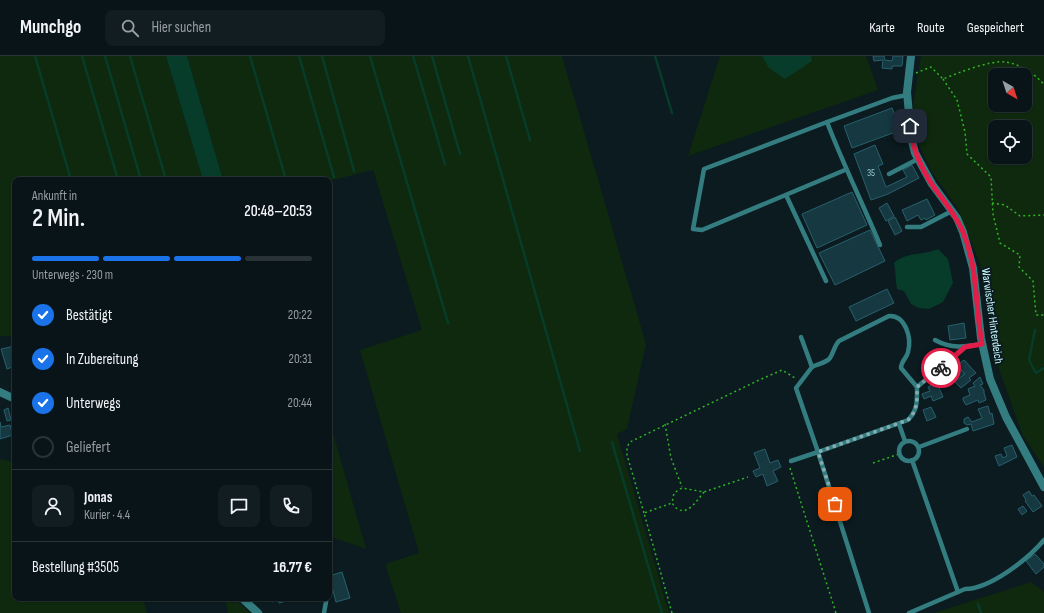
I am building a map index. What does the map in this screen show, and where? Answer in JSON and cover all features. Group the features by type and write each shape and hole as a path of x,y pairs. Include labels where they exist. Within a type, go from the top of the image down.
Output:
{"street":[{"name":"Warwischer Hinterdeich","path":"911,56 907,96 911,137 918,159 932,184 952,211 964,232 970,252 982,344 990,379 997,399 1044,487"},
{"path":"0,392 12,398"},
{"path":"245,601 258,613"}],"lane":[{"path":"846,170 702,230 693,229 704,170 892,98 907,96"},
{"path":"827,122 846,170 853,181 880,245"},
{"path":"889,174 918,159"},
{"path":"786,195 826,281"},
{"path":"907,227 921,227 952,211"},
{"path":"791,461 818,452 899,424 908,420 918,404 917,387 901,368 904,358 908,354 908,337 903,322 899,317 889,316 839,341 835,344 830,358 812,367 796,388 818,452 869,613"},
{"path":"801,337 812,367"},
{"path":"936,340 944,345 965,347 982,344"},
{"path":"917,387 965,347"},
{"path":"899,424 905,441"},
{"path":"919,447 967,429"},
{"path":"905,441 915,442 919,447 919,454 912,460 906,461 899,454 899,448 905,441"},
{"path":"912,460 958,592"},
{"path":"910,613 965,589 973,589 995,579 1017,564 1037,548 1044,540"},
{"path":"324,613 326,601"}],"path":[{"path":"943,79 966,70 1005,62 1026,69 1044,85"},
{"path":"909,76 931,67 943,79 957,100 965,132 967,154 991,177 993,214 1000,243 1020,255 1019,267 1032,281 1036,315 1044,315"},
{"path":"992,203 1005,205 1020,216 1044,215"},
{"path":"672,613 627,455 630,442 639,436 782,370 800,382"},
{"path":"665,424 670,458 682,488"},
{"path":"874,463 899,454"},
{"path":"791,461 788,461 836,613"},
{"path":"672,503 674,493 682,488 704,492 748,477"},
{"path":"672,503 683,511 688,510 704,492"},
{"path":"644,513 672,503"}],"shaded area":[{"path":"0,56 166,56 202,177 12,177 12,336 0,336"},
{"path":"166,56 187,56 222,177 202,177"},
{"path":"187,56 562,56 646,344 627,429 617,434 669,613 401,613 385,564 419,553 360,350 422,330 373,170 332,180 332,177 222,177"},
{"path":"720,56 866,56 878,90 688,156"},
{"path":"762,56 811,56 812,61 785,79 769,68"},
{"path":"921,56 1044,56 1044,467 1023,436 994,355 980,264 958,209 931,171 919,145 913,106"},
{"path":"938,249 948,259 953,283 943,302 929,309 919,308 911,304 904,291 897,289 894,263 899,259 910,255"},
{"path":"332,430 366,549 332,537"},
{"path":"0,459 12,461 12,601 144,601 147,613 0,613"},
{"path":"1031,582 1044,592 1044,613 934,613"},
{"path":"226,601 237,601 250,613 228,613"}],"building":[{"path":"873,56 884,56 885,60 892,61 893,56 903,56 902,66 892,66 892,69 882,68 883,60 874,61"},
{"path":"892,108 901,130 852,148 844,126"},
{"path":"875,145 883,164 878,166 886,187 907,177 903,170 912,165 919,178 888,194 871,200 854,154"},
{"path":"852,192 867,225 817,248 802,214"},
{"path":"927,199 935,215 926,220 925,218 921,220 918,215 907,221 902,210"},
{"path":"887,203 894,216 886,221 879,208"},
{"path":"895,217 902,231 895,235 888,221"},
{"path":"870,230 885,261 835,285 819,253"},
{"path":"887,289 894,303 856,321 849,307"},
{"path":"964,323 966,338 950,340 948,326"},
{"path":"12,347 12,367 7,369 1,349"},
{"path":"964,360 976,373 969,378 971,380 961,388 955,382 965,374 957,365"},
{"path":"958,366 965,374 957,380 955,377 952,379 948,375"},
{"path":"980,377 983,384 980,385 984,390 986,400 979,403 978,400 966,405 963,398 970,395 968,389 975,386 973,383"},
{"path":"937,383 943,397 933,401 931,396 924,399 922,394 930,391 928,387"},
{"path":"988,406 990,414 992,413 994,424 973,431 971,424 967,425 964,423 964,419 968,417 972,422 982,418 978,409"},
{"path":"931,407 936,417 927,421 923,410"},
{"path":"8,408 11,420 7,421 4,410"},
{"path":"0,422 1,427 10,425 12,435 0,439"},
{"path":"1012,445 1017,457 999,466 995,456 1001,454 1003,458 1007,456 1004,448"},
{"path":"765,449 770,463 778,460 781,467 773,471 778,481 767,486 763,474 756,477 753,471 760,468 754,453"},
{"path":"1029,491 1042,506 1033,512 1025,501 1026,500 1023,495"},
{"path":"1023,506 1027,511 1022,515 1018,509"},
{"path":"1035,554 1044,564 1044,567 1036,574 1026,561"},
{"path":"342,572 350,598 336,602 332,587 332,575"}],"waterway":[{"path":"35,56 70,177"},
{"path":"82,56 117,177"},
{"path":"105,56 140,177"},
{"path":"130,56 165,177"},
{"path":"250,56 285,177"},
{"path":"299,56 334,177"},
{"path":"322,56 354,171"},
{"path":"370,56 448,323"},
{"path":"413,56 445,164"},
{"path":"432,56 460,154"},
{"path":"468,56 580,451"},
{"path":"506,56 530,140"},
{"path":"655,56 672,113"},
{"path":"1035,330 1029,360 1036,373 1044,368"},
{"path":"612,442 662,613"},
{"path":"978,604 981,613"}],"way so far":[{"path":"835,504 818,452 908,420 912,416 918,404 917,387 941,368"}],"route":[{"path":"910,126 911,137 916,154 924,171 948,204 964,232 973,268 982,344 965,347 941,368"}]}
